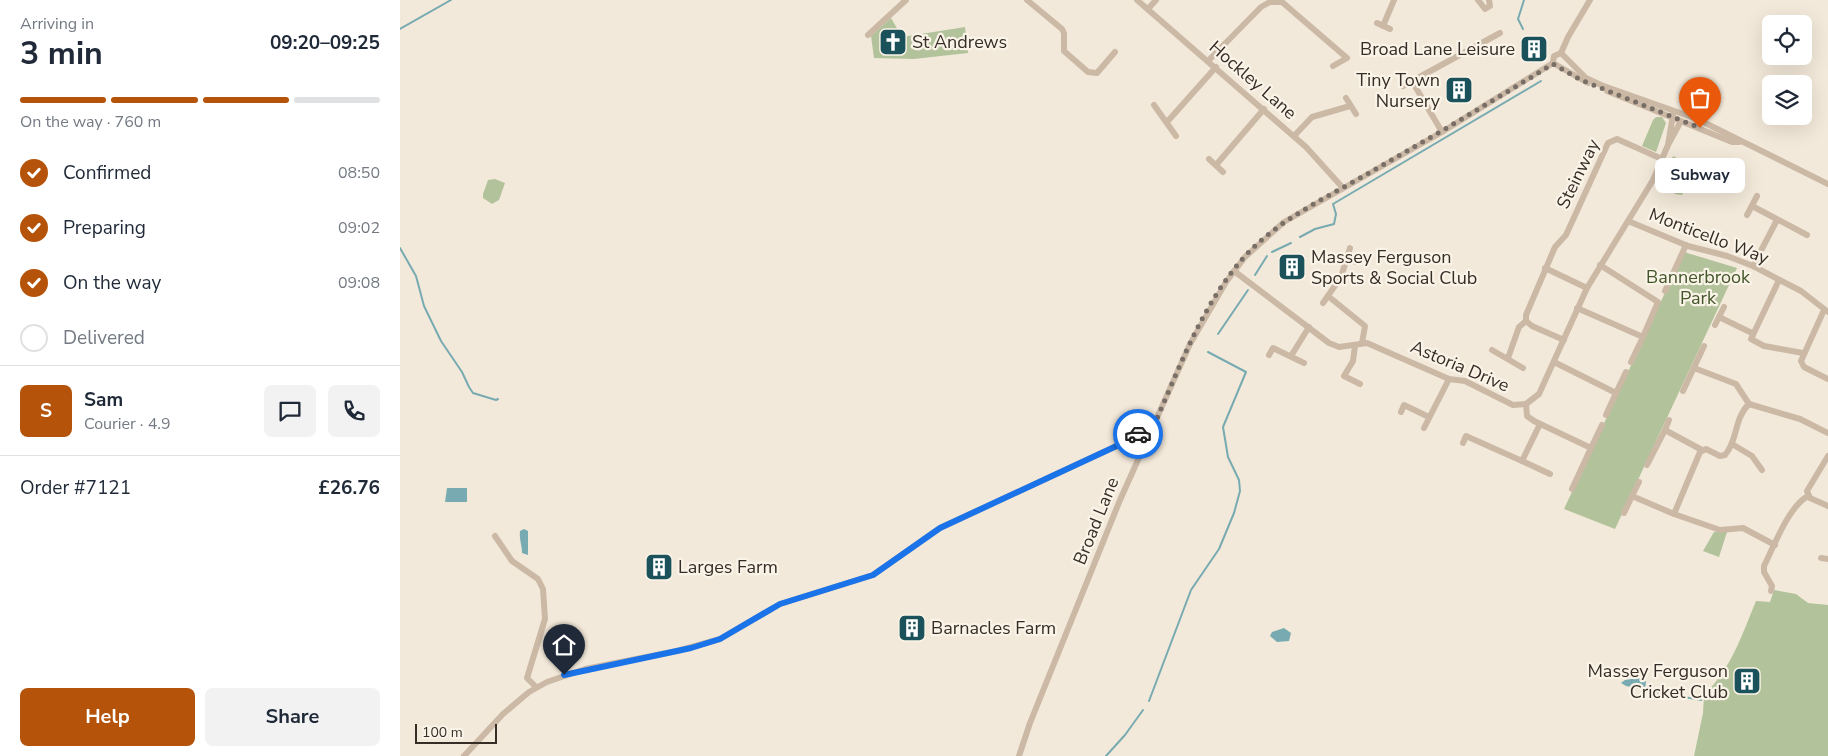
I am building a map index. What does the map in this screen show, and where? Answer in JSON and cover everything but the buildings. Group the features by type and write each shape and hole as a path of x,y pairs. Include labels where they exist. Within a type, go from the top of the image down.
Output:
{"street":[{"path":"868,35 906,0"},
{"path":"1028,0 1062,29 1064,34 1064,51 1088,72 1097,73 1114,52"},
{"name":"Hockley Lane","path":"1138,0 1294,136 1318,159 1343,188"},
{"path":"1148,9 1156,0"},
{"path":"1390,29 1380,24 1394,0"},
{"path":"1478,0 1485,9 1490,6 1489,0"},
{"path":"1561,68 1566,65 1564,55 1568,37 1590,0"},
{"path":"1209,60 1261,7 1270,2 1282,2 1347,58 1333,66"},
{"path":"1403,86 1497,35 1489,28"},
{"path":"1564,55 1554,56 1553,64 1581,80 1673,114 1697,119 1828,184"},
{"path":"1564,55 1586,78 1602,86 1653,103 1673,114 1681,121 1732,142 1740,142"},
{"name":"Broad Lane","path":"1019,756 1030,722 1120,500 1202,320 1234,271 1245,257 1274,229 1442,132 1553,64"},
{"path":"1168,122 1216,67"},
{"path":"1412,81 1442,132"},
{"path":"1346,98 1356,114"},
{"path":"1154,105 1168,122 1176,136"},
{"path":"1294,136 1312,117 1350,106"},
{"path":"1216,165 1264,110"},
{"name":"Astoria Drive","path":"1668,145 1673,114"},
{"name":"Astoria Drive","path":"1362,343 1373,345 1449,379 1465,381 1513,405 1526,404 1539,394 1587,288 1653,180 1681,121"},
{"name":"Steinway","path":"1508,358 1519,327 1526,321 1528,308 1545,268 1555,247 1566,235 1610,141 1617,139 1662,159"},
{"path":"1209,158 1223,172"},
{"path":"1747,215 1757,196"},
{"path":"1752,206 1807,235"},
{"path":"1753,266 1777,220"},
{"name":"Monticello Way","path":"1628,221 1686,245 1728,256 1753,266 1801,291 1826,311"},
{"path":"1665,290 1686,245"},
{"path":"1323,303 1341,277 1350,248"},
{"path":"1347,259 1356,262"},
{"path":"1600,265 1658,302 1631,362"},
{"path":"1545,268 1587,288"},
{"path":"1234,271 1329,343 1339,347 1355,346 1362,343 1364,326 1328,296"},
{"path":"1779,280 1751,339 1754,342 1804,353"},
{"path":"1715,325 1724,307"},
{"path":"1577,308 1643,337"},
{"path":"1826,311 1801,361 1804,367 1828,379"},
{"path":"1719,317 1752,334"},
{"path":"1526,321 1532,326 1564,340"},
{"path":"1291,356 1309,327"},
{"path":"1355,346 1353,361 1341,375 1360,384"},
{"path":"1683,391 1704,346"},
{"path":"1269,355 1273,348 1304,363"},
{"path":"1492,350 1523,368"},
{"path":"1554,362 1616,392"},
{"path":"1694,368 1736,384 1749,404 1800,419 1828,433"},
{"path":"1606,415 1626,372"},
{"path":"1424,428 1449,379"},
{"path":"1401,412 1407,398"},
{"path":"1526,404 1526,416 1591,448"},
{"path":"1664,430 1702,450 1709,449 1723,456 1732,444 1740,416 1749,404"},
{"path":"1404,405 1429,417"},
{"path":"1647,465 1669,420"},
{"path":"1522,461 1540,424"},
{"path":"464,756 494,722 536,687 573,672 713,642 780,604 869,578 896,561 916,544 940,528 1123,443 1154,425"},
{"path":"1572,489 1602,425"},
{"path":"1463,443 1470,429"},
{"path":"1466,436 1550,474"},
{"path":"1732,444 1752,456 1762,470"},
{"path":"1674,514 1702,450"},
{"path":"1808,496 1807,491 1828,456"},
{"path":"1624,513 1639,482"},
{"path":"1632,496 1674,514 1720,530 1743,528 1775,544"},
{"path":"1808,496 1828,506"},
{"path":"1770,591 1772,586 1764,569 1792,511 1802,499 1808,496"},
{"path":"495,536 512,561 538,579 543,589 545,619 527,678 536,687"}],"green space":[{"path":"891,18 902,37 965,27 968,53 914,59 874,58 871,36"},
{"path":"1656,117 1662,117 1666,123 1656,152 1642,146"},
{"path":"1673,156 1695,167 1682,195 1675,194 1662,181"},
{"path":"495,179 505,183 499,200 492,204 483,198 483,194 488,180"},
{"name":"Bannerbrook Park","path":"1684,252 1737,268 1615,529 1564,509"},
{"path":"1714,532 1727,532 1719,557 1703,551"},
{"path":"1774,590 1796,594 1808,603 1828,605 1828,756 1694,756 1703,713 1704,695 1722,674 1729,662 1756,601 1770,602"}],"water":[{"path":"447,488 467,488 467,502 445,502"},
{"path":"524,529 528,531 528,555 522,553 520,531"},
{"path":"1284,628 1291,633 1289,641 1277,642 1270,636 1272,632"},
{"path":"1638,678 1646,681 1645,690 1621,683 1625,680"}],"waterway":[{"path":"400,29 451,0"},
{"path":"1523,29 1518,19 1524,0"},
{"path":"1300,237 1315,229 1334,224 1336,214 1333,204 1541,81"},
{"path":"1272,252 1291,243"},
{"path":"400,248 416,276 424,306 441,341 462,372 469,387 473,393 498,399"},
{"path":"1255,275 1267,256"},
{"path":"1218,334 1248,290"},
{"path":"1149,701 1191,590 1219,549 1234,513 1240,491 1239,480 1228,457 1223,427 1246,372 1208,352"},
{"path":"1645,690 1701,700"},
{"path":"1106,756 1125,735 1143,710"}],"way so far":[{"path":"1138,434 1154,425 1202,320 1226,282 1259,242 1284,222 1442,132 1553,64 1581,80 1700,128"}],"place":[{"name":"St Andrews","path":"893,42"},
{"name":"Broad Lane Leisure","path":"1534,49"},
{"name":"Tiny Town Nursery","path":"1459,90"},
{"name":"Subway","path":"1700,128"},
{"name":"Massey Ferguson Sports & Social Club","path":"1292,267"},
{"name":"Larges Farm","path":"659,567"},
{"name":"Barnacles Farm","path":"912,628"},
{"name":"Massey Ferguson Cricket Club","path":"1747,681"}],"route":[{"path":"564,675 704,645 727,636 753,618 780,604 869,578 896,561 916,544 940,528 1123,443 1138,434"}]}
